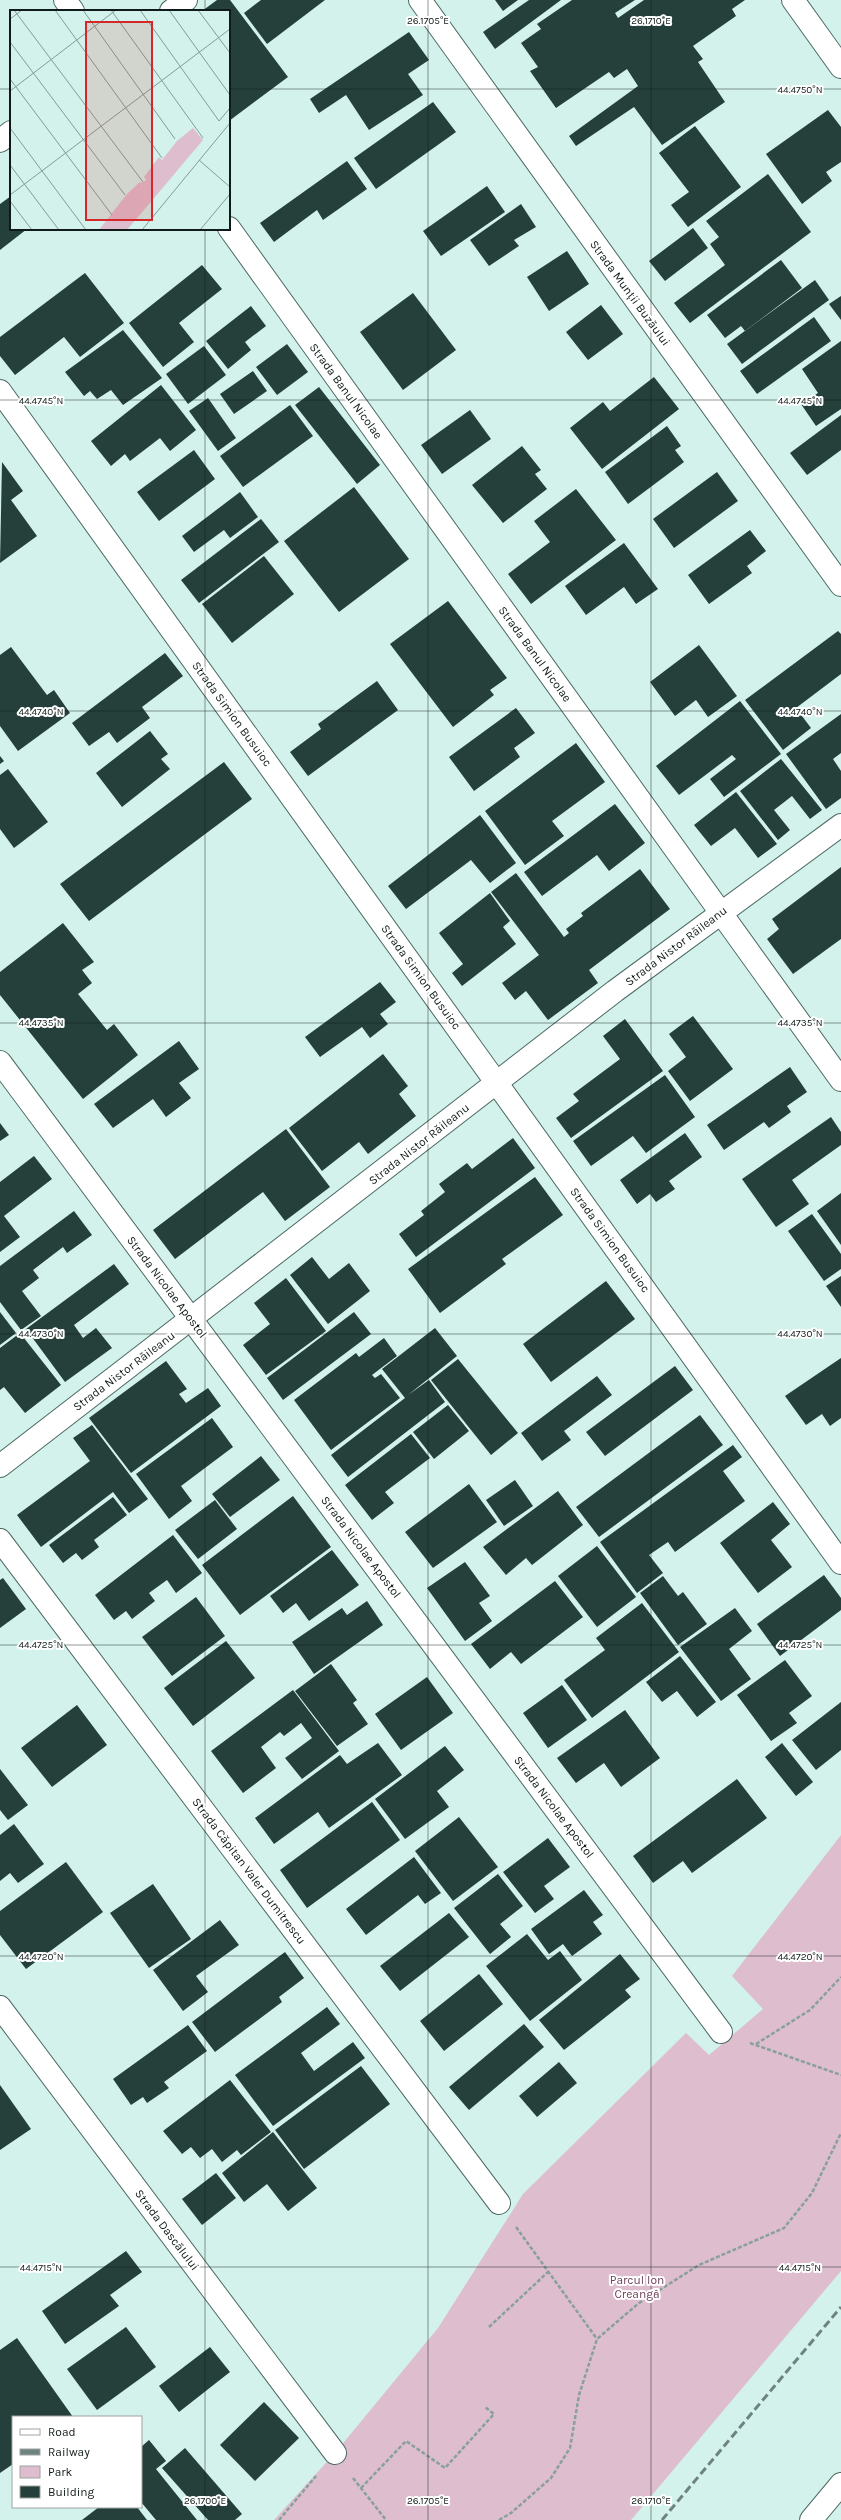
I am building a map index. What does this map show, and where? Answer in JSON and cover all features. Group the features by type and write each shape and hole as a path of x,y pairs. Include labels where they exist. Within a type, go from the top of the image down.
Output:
{"street":[{"path":"65,0 72,10"},
{"path":"172,10 186,0"},
{"name":"Strada Munții Buzăului","path":"420,0 841,585"},
{"path":"793,0 841,67"},
{"path":"0,141 10,133"},
{"name":"Strada Banul Nicolae","path":"230,229 841,1080"},
{"name":"Strada Simion Busuioc","path":"0,391 841,1563"},
{"name":"Strada Nistor Răileanu","path":"0,1466 192,1320 720,912 841,825"},
{"name":"Strada Nicolae Apostol","path":"0,1062 721,2032"},
{"name":"Strada Căpitan Valer Dumitrescu","path":"0,1540 499,2203"},
{"name":"Strada Dascălului","path":"0,2007 334,2453"},
{"path":"811,2520 841,2484"}],"path":[{"path":"755,2044 810,2010 841,1977"},
{"path":"721,2032 841,2075"},
{"path":"499,2520 511,2513 551,2478 570,2448 579,2395 597,2339 639,2303 699,2265 784,2228 812,2193 841,2134"},
{"path":"499,2203 597,2339"},
{"path":"489,2327 548,2272"},
{"path":"361,2488 406,2441 445,2468 494,2414 485,2407"},
{"path":"279,2520 334,2453 386,2520"}],"green space":[{"name":"Parcul Ion Creangă","path":"841,1835 841,2271 631,2520 274,2520 335,2453 438,2328 523,2194 686,2033 709,2055 763,2009 732,1976"}],"building":[{"path":"217,0 230,0 288,77 230,120 230,10 203,10"},
{"path":"261,0 325,0 267,44 244,13"},
{"path":"495,0 518,0 503,11"},
{"path":"529,0 561,0 495,49 483,32"},
{"path":"572,0 635,0 615,13 618,18 644,0 745,0 732,9 736,16 693,46 703,59 698,62 725,102 662,145 634,107 576,146 569,136 638,86 627,69 614,78 609,72 556,108 530,71 538,67 521,43 541,29 537,24"},
{"path":"409,32 429,60 408,74 423,95 369,130 346,95 319,113 310,99"},
{"path":"433,102 456,132 376,189 354,158"},
{"path":"828,110 841,127 841,162 826,172 832,181 802,204 766,154"},
{"path":"695,126 741,187 688,227 671,205 689,192 659,153"},
{"path":"347,161 367,189 323,220 317,210 274,242 260,223"},
{"path":"768,174 811,232 690,323 674,303 725,265 710,244 719,237 706,221"},
{"path":"487,186 505,212 441,256 423,231"},
{"path":"10,197 10,230 26,230 0,250 0,204"},
{"path":"521,204 536,227 514,240 519,246 489,266 470,240"},
{"path":"693,228 708,248 665,281 649,261"},
{"path":"567,251 589,284 549,311 527,277"},
{"path":"781,260 802,288 745,331 741,326 725,338 707,315"},
{"path":"202,265 222,289 179,323 194,342 163,367 129,323"},
{"path":"85,273 124,323 80,357 64,337 15,375 0,356 0,337"},
{"path":"815,280 829,300 742,364 727,344"},
{"path":"413,293 456,350 403,390 360,332"},
{"path":"841,296 841,320 829,304"},
{"path":"601,305 623,334 588,360 566,332"},
{"path":"251,306 266,326 245,342 251,350 228,369 206,341"},
{"path":"814,317 831,341 757,394 740,371"},
{"path":"123,330 162,378 123,405 111,390 97,399 90,391 84,396 65,372"},
{"path":"841,341 841,409 816,426 801,404 818,393 802,369"},
{"path":"287,344 308,372 277,395 256,367"},
{"path":"204,346 226,375 188,404 166,374"},
{"path":"253,371 267,391 234,414 220,394"},
{"path":"654,377 679,409 602,469 570,428 603,402 610,411"},
{"path":"161,385 196,430 170,451 160,438 130,461 125,454 111,466 91,441"},
{"path":"319,387 380,465 357,484 295,405"},
{"path":"208,398 236,438 218,451 189,411"},
{"path":"290,405 313,436 243,487 220,456"},
{"path":"470,410 491,439 442,474 421,445"},
{"path":"841,415 841,450 807,475 790,453"},
{"path":"667,426 681,446 675,450 684,462 628,504 605,472"},
{"path":"522,446 541,470 535,474 547,489 503,523 472,485"},
{"path":"194,450 215,479 159,521 137,492"},
{"path":"2,462 23,491 11,500 37,536 0,563"},
{"path":"717,472 738,501 674,548 653,519"},
{"path":"354,487 409,559 339,612 284,541"},
{"path":"576,489 616,540 531,604 508,574 550,542 534,521"},
{"path":"240,492 258,517 230,538 224,530 194,552 182,536"},
{"path":"261,519 279,542 199,603 181,580"},
{"path":"750,530 766,551 747,566 752,573 709,604 688,575"},
{"path":"624,543 658,589 636,604 624,587 586,615 565,586"},
{"path":"264,556 294,594 232,643 202,604"},
{"path":"448,601 507,678 490,690 494,695 453,727 390,644"},
{"path":"838,631 841,634 841,674 796,708 811,728 783,750 745,700"},
{"path":"699,645 737,696 708,717 696,700 675,716 650,682"},
{"path":"11,647 47,695 54,690 70,713 18,751 0,726 0,655"},
{"path":"165,653 183,676 142,707 150,718 117,743 109,732 89,746 72,723"},
{"path":"377,681 398,710 308,776 290,752 321,729 318,724"},
{"path":"740,701 781,754 724,797 710,779 736,759 732,755 679,795 656,766"},
{"path":"516,708 535,733 514,748 520,757 474,791 449,757"},
{"path":"841,714 841,753 833,759 841,771 841,798 826,809 786,754"},
{"path":"150,731 168,754 161,759 170,769 122,807 96,773"},
{"path":"576,743 605,782 552,821 564,836 525,865 485,811"},
{"path":"0,756 4,761 0,764"},
{"path":"781,759 822,810 810,819 792,796 774,810 790,830 778,840 740,791"},
{"path":"224,762 252,799 89,921 60,884"},
{"path":"8,769 48,822 14,848 0,829 0,775"},
{"path":"736,792 777,844 758,858 735,828 711,846 694,825"},
{"path":"615,804 645,843 609,871 597,855 542,896 524,872"},
{"path":"480,815 516,863 490,883 471,860 406,909 388,886"},
{"path":"841,867 841,939 793,974 767,939 779,929 772,919"},
{"path":"640,869 670,909 589,970 598,983 548,1020 526,991 515,1000 502,983 539,955 491,892 516,873 564,937 569,933 566,929 583,916 581,913"},
{"path":"490,893 510,921 503,927 516,944 462,986 452,973 463,964 439,933"},
{"path":"63,923 94,962 82,970 92,983 78,994 107,1030 114,1024 138,1055 83,1099 0,995 0,972"},
{"path":"380,982 396,1002 380,1014 388,1024 370,1038 362,1027 320,1057 305,1037"},
{"path":"693,1016 733,1069 690,1101 668,1071 686,1057 669,1034"},
{"path":"625,1019 663,1071 571,1138 556,1118 579,1101 573,1094 620,1059 603,1036"},
{"path":"179,1041 199,1069 179,1083 191,1098 166,1117 153,1099 113,1128 94,1104"},
{"path":"383,1054 408,1086 399,1094 416,1116 368,1154 359,1142 322,1171 289,1128"},
{"path":"790,1067 807,1092 787,1106 791,1112 769,1128 764,1122 724,1150 707,1125"},
{"path":"665,1075 695,1117 646,1153 633,1136 591,1166 573,1141"},
{"path":"831,1117 841,1132 841,1145 792,1180 809,1204 776,1227 742,1179"},
{"path":"0,1123 9,1135 0,1141"},
{"path":"286,1129 330,1187 285,1221 263,1192 175,1259 153,1230"},
{"path":"685,1133 702,1157 669,1181 675,1189 656,1202 650,1194 637,1204 620,1180"},
{"path":"513,1138 535,1168 416,1257 399,1234 424,1215 421,1211 445,1192 439,1184 467,1163 472,1169"},
{"path":"34,1156 52,1179 4,1216 20,1237 0,1252 0,1182"},
{"path":"535,1177 563,1215 502,1259 506,1264 440,1313 408,1269"},
{"path":"841,1193 841,1245 817,1211"},
{"path":"74,1211 92,1235 67,1253 63,1247 33,1270 39,1278 22,1291 41,1316 21,1330 0,1302 0,1266"},
{"path":"812,1214 841,1254 841,1269 824,1281 788,1231"},
{"path":"312,1257 329,1279 349,1263 370,1291 328,1324 290,1275"},
{"path":"114,1264 129,1284 74,1325 83,1338 96,1328 112,1348 65,1382 26,1329"},
{"path":"841,1276 841,1307 826,1286"},
{"path":"286,1278 326,1331 266,1375 243,1345 270,1324 254,1303"},
{"path":"606,1281 635,1319 551,1382 523,1344"},
{"path":"0,1312 16,1333 0,1345"},
{"path":"354,1312 371,1334 283,1400 267,1378"},
{"path":"435,1328 457,1356 408,1395 429,1380 445,1402 348,1477 331,1455 405,1398 382,1369"},
{"path":"20,1333 61,1385 25,1413 4,1387 0,1390 0,1348"},
{"path":"384,1338 397,1356 372,1375 375,1378 381,1374 400,1398 331,1450 294,1400 356,1353 359,1357"},
{"path":"841,1358 841,1418 830,1426 822,1414 806,1425 785,1396"},
{"path":"458,1359 518,1433 491,1455 431,1380"},
{"path":"166,1361 187,1389 179,1394 186,1403 208,1388 221,1406 131,1473 89,1418"},
{"path":"675,1366 693,1390 605,1456 586,1432"},
{"path":"597,1376 612,1395 564,1431 571,1440 542,1461 521,1433"},
{"path":"448,1405 469,1431 434,1459 413,1432"},
{"path":"700,1415 723,1445 599,1537 576,1507"},
{"path":"212,1418 233,1447 181,1486 192,1501 169,1519 136,1474"},
{"path":"92,1425 148,1499 129,1513 113,1492 41,1547 17,1515 90,1461 73,1438"},
{"path":"411,1434 430,1458 385,1492 394,1503 372,1520 345,1485"},
{"path":"733,1445 742,1457 723,1471 745,1501 675,1552 668,1542 649,1555 663,1573 637,1593 600,1542"},
{"path":"261,1456 280,1480 230,1517 212,1494"},
{"path":"515,1480 533,1506 504,1526 486,1500"},
{"path":"469,1484 497,1522 433,1568 405,1532"},
{"path":"558,1491 583,1525 532,1565 526,1558 506,1575 483,1547"},
{"path":"293,1496 331,1547 240,1615 202,1565"},
{"path":"113,1497 127,1515 94,1540 99,1547 82,1560 76,1553 63,1563 49,1545"},
{"path":"215,1500 237,1529 198,1559 175,1530"},
{"path":"773,1502 790,1524 771,1540 792,1567 758,1593 720,1543"},
{"path":"173,1535 202,1573 176,1593 167,1580 149,1593 155,1601 132,1619 126,1611 114,1620 95,1595"},
{"path":"597,1546 636,1597 597,1627 558,1576"},
{"path":"332,1550 359,1585 309,1621 296,1603 283,1613 270,1596"},
{"path":"465,1562 490,1596 479,1603 492,1621 465,1641 427,1588"},
{"path":"824,1575 841,1598 841,1610 780,1656 757,1624"},
{"path":"663,1576 678,1596 683,1592 707,1624 678,1645 640,1593"},
{"path":"3,1578 26,1609 0,1628 0,1580"},
{"path":"555,1581 583,1617 521,1664 511,1652 490,1669 471,1644"},
{"path":"196,1597 225,1636 172,1676 142,1637"},
{"path":"367,1601 383,1625 314,1674 292,1642 342,1608 347,1615"},
{"path":"642,1603 679,1652 592,1718 564,1680 605,1650 596,1638"},
{"path":"735,1608 752,1631 729,1649 751,1679 721,1701 680,1647"},
{"path":"226,1641 255,1678 193,1726 164,1688"},
{"path":"680,1656 716,1702 697,1717 677,1691 662,1702 646,1682"},
{"path":"785,1660 812,1696 789,1713 797,1723 771,1741 737,1695"},
{"path":"331,1664 357,1700 353,1703 368,1724 337,1746 295,1691"},
{"path":"427,1677 453,1713 401,1750 375,1714"},
{"path":"562,1685 587,1720 548,1748 523,1713"},
{"path":"293,1690 339,1751 302,1779 285,1758 312,1738 301,1723 284,1736 280,1732 261,1747 276,1768 243,1793 211,1751"},
{"path":"841,1702 841,1750 816,1770 792,1740"},
{"path":"77,1705 107,1745 52,1787 21,1748"},
{"path":"625,1710 660,1758 621,1787 604,1763 576,1783 557,1758"},
{"path":"378,1743 402,1775 329,1828 318,1812 274,1844 255,1818 340,1755 347,1764"},
{"path":"782,1743 813,1782 796,1796 765,1757"},
{"path":"445,1746 464,1770 437,1791 449,1807 405,1839 375,1799"},
{"path":"0,1769 28,1805 8,1820 0,1810"},
{"path":"737,1779 767,1818 692,1873 683,1861 653,1883 633,1856"},
{"path":"372,1802 400,1840 307,1908 280,1870"},
{"path":"459,1817 498,1867 453,1901 415,1851"},
{"path":"14,1824 44,1864 18,1883 10,1873 0,1881 0,1835"},
{"path":"548,1838 570,1867 544,1886 554,1899 535,1913 503,1872"},
{"path":"414,1857 441,1893 425,1904 418,1895 366,1935 346,1909"},
{"path":"66,1862 103,1912 26,1969 0,1935 0,1911"},
{"path":"498,1874 523,1906 500,1924 511,1937 490,1954 454,1908"},
{"path":"153,1884 191,1939 149,1968 110,1913"},
{"path":"584,1890 603,1915 593,1922 602,1934 572,1956 563,1944 549,1954 531,1929"},
{"path":"449,1913 469,1937 400,1991 380,1966"},
{"path":"220,1920 239,1945 196,1976 208,1992 183,2011 153,1970"},
{"path":"527,1934 548,1960 560,1951 582,1980 530,2021 486,1966"},
{"path":"285,1952 304,1978 279,1997 282,2002 215,2052 192,2022"},
{"path":"620,1954 640,1979 625,1990 631,1997 564,2050 539,2020"},
{"path":"479,1974 503,2004 444,2051 420,2021"},
{"path":"327,2007 340,2024 301,2053 314,2071 353,2042 365,2058 273,2126 235,2075"},
{"path":"524,2024 544,2047 469,2110 449,2087"},
{"path":"188,2025 207,2051 164,2082 169,2088 147,2103 143,2097 131,2105 113,2079"},
{"path":"559,2062 577,2083 537,2117 519,2096"},
{"path":"361,2066 390,2104 304,2169 275,2130"},
{"path":"230,2080 271,2132 241,2155 237,2150 222,2162 212,2149 200,2158 191,2147 182,2154 163,2131"},
{"path":"0,2085 31,2129 0,2150"},
{"path":"273,2132 317,2188 288,2211 267,2184 244,2202 222,2173"},
{"path":"216,2173 236,2198 202,2225 182,2199"},
{"path":"126,2251 142,2272 110,2295 119,2306 65,2344 42,2311"},
{"path":"126,2327 156,2367 97,2410 67,2369"},
{"path":"17,2338 72,2416 12,2416 12,2465 0,2473 0,2350"},
{"path":"210,2347 230,2372 179,2412 159,2386"},
{"path":"264,2402 299,2438 255,2481 220,2445"},
{"path":"149,2440 166,2461 156,2469 197,2520 156,2520 142,2503 142,2446"},
{"path":"185,2448 242,2514 235,2520 208,2520 162,2468"},
{"path":"98,2508 138,2508 147,2520 82,2520"}],"railway":[{"path":"662,2520 841,2307"}]}
